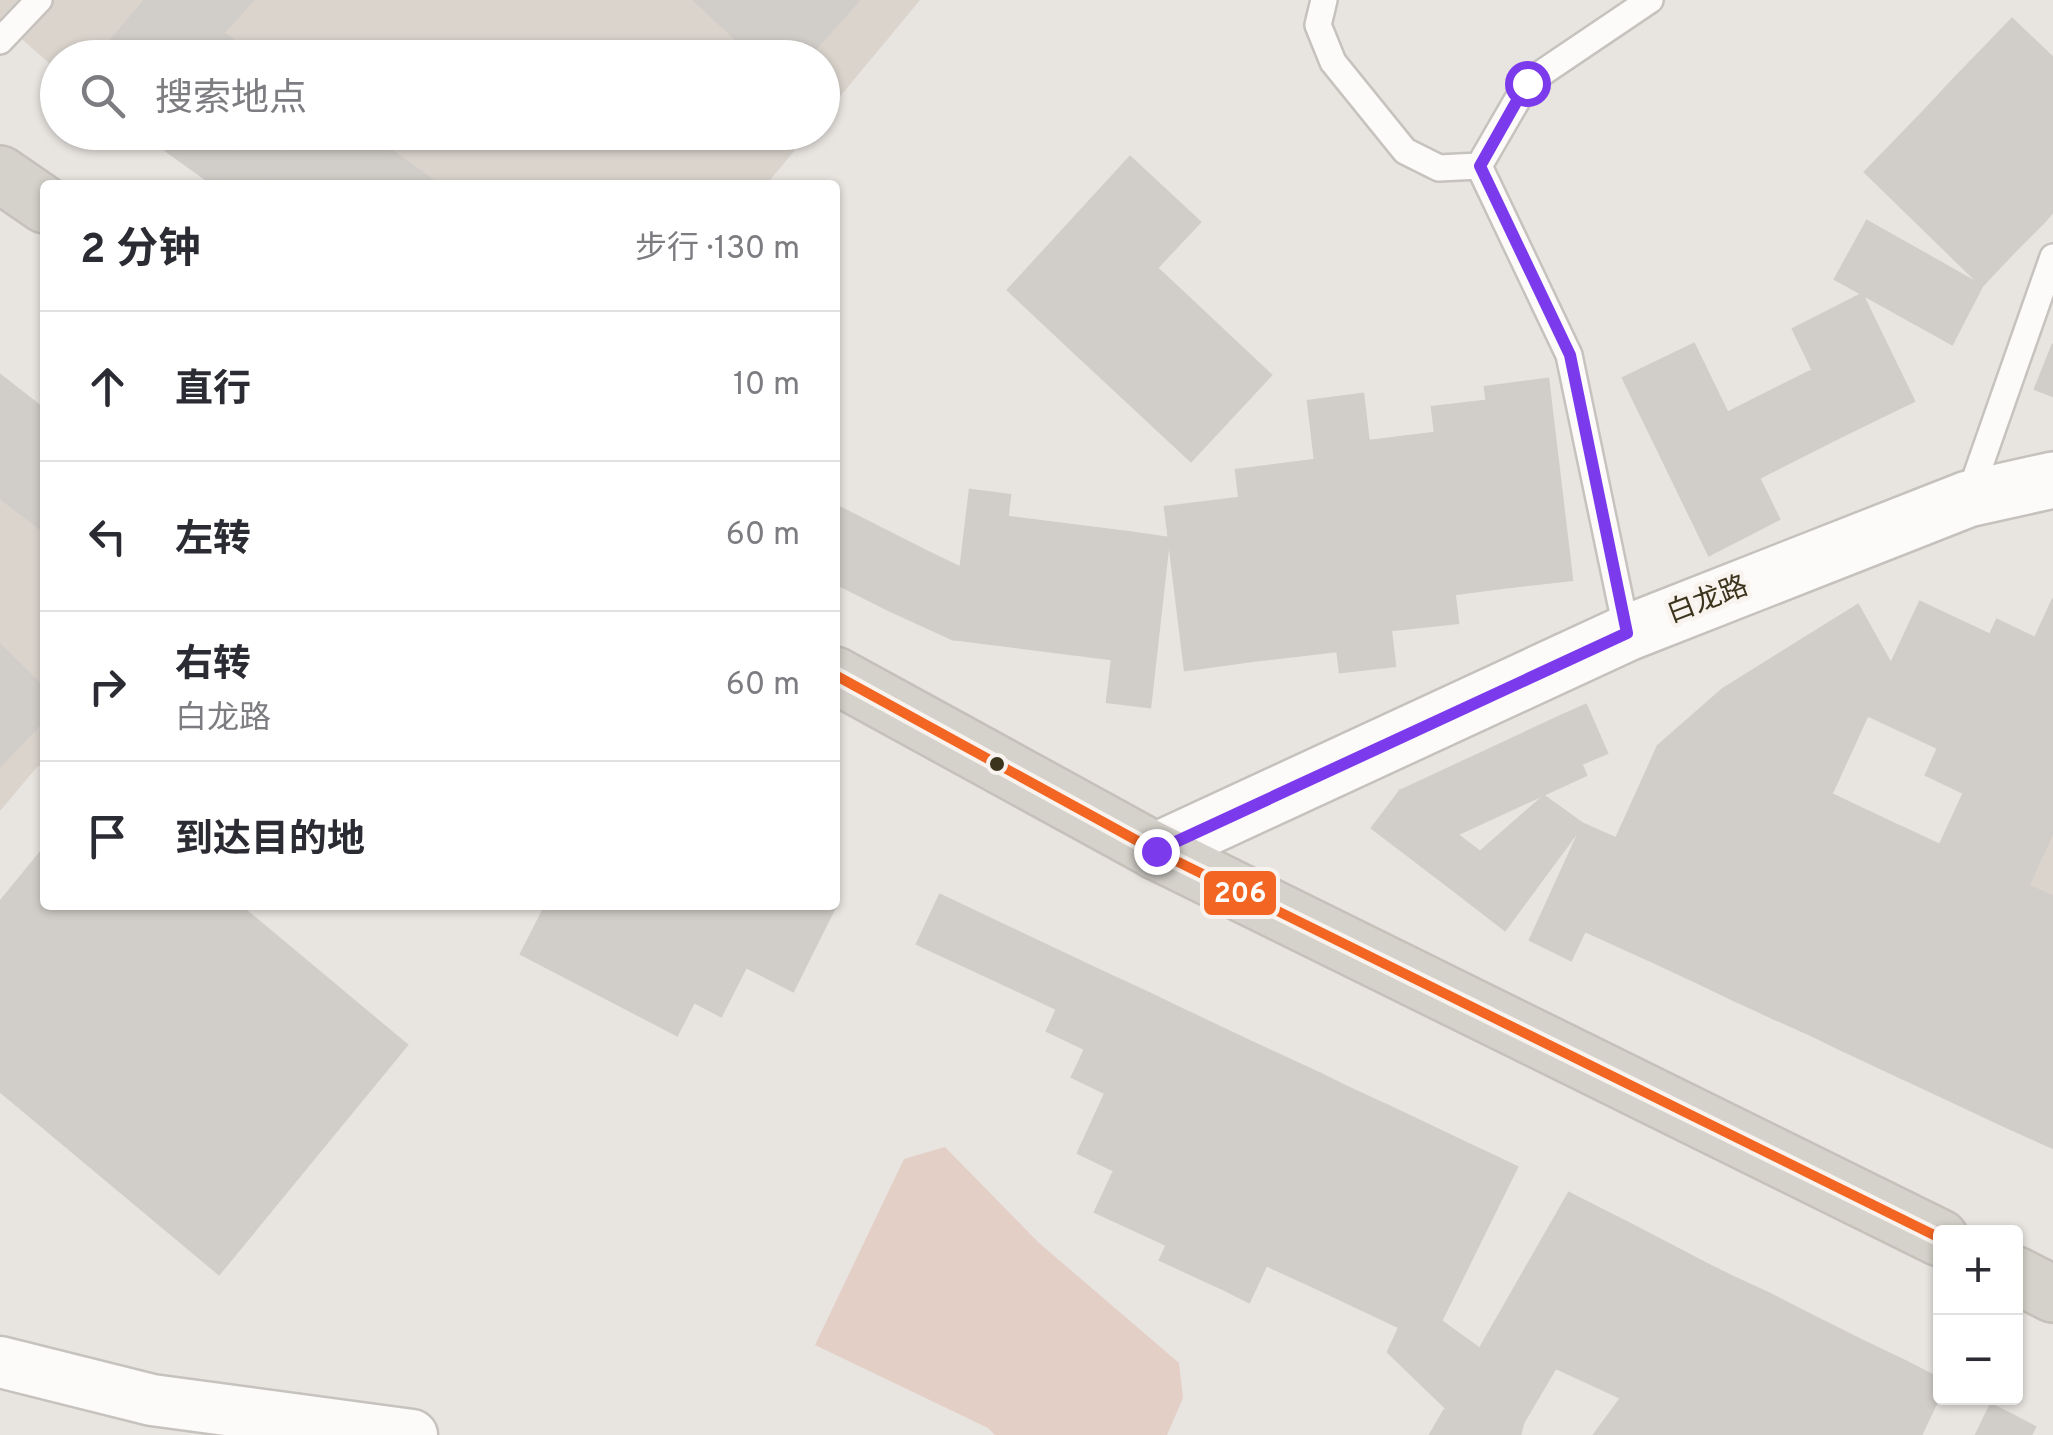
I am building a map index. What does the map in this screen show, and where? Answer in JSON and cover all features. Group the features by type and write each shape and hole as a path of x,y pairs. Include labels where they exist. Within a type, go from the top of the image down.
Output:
{"main road":[{"path":"0,174 40,202"},
{"path":"840,678 1156,851 1933,1235"},
{"path":"2023,1279 2053,1294"}],"street":[{"name":"白龙路","path":"1156,851 1627,633 1968,499 2053,480"},
{"path":"0,1362 152,1400 412,1435"}],"lane":[{"path":"0,41 39,0"},
{"path":"1324,0 1318,25 1333,62 1405,152 1439,168 1480,166"},
{"path":"1480,166 1527,83 1650,0"},
{"path":"1480,166 1570,355 1627,633"},
{"path":"1968,499 2053,257"}],"shaded area":[{"path":"0,0 145,0 111,40 40,40 40,55 0,20"},
{"path":"187,0 920,0 840,96 840,40 234,40"},
{"path":"390,150 795,150 770,180 433,180"},
{"path":"0,375 40,406 40,766 0,811"},
{"path":"2053,832 2053,897 2028,886"},
{"path":"945,1147 1038,1242 1179,1363 1183,1398 1167,1435 995,1435 988,1428 815,1345 904,1159"}],"building":[{"path":"145,0 187,0 159,40 111,40"},
{"path":"187,0 213,24 202,40 159,40"},
{"path":"187,0 253,0 223,33"},
{"path":"694,0 859,0 823,40 737,40"},
{"path":"2012,19 2053,58 2053,113 1985,47"},
{"path":"213,24 233,40 202,40"},
{"path":"1985,47 2053,113 2053,176 1953,80"},
{"path":"1953,80 2053,176 2053,212 2043,223 1926,109"},
{"path":"1926,109 2043,223 2014,252 1897,139"},
{"path":"1897,139 2014,252 1982,286 1865,172"},
{"path":"165,150 239,150 218,180 207,180"},
{"path":"239,150 286,150 265,180 218,180"},
{"path":"286,150 392,151 371,180 265,180"},
{"path":"392,151 432,180 371,180"},
{"path":"1130,157 1200,222 1076,354 1008,290"},
{"path":"1867,221 1982,286 1952,344 1835,279"},
{"path":"1157,268 1271,375 1191,461 1076,354"},
{"path":"1862,294 1914,401 1844,435 1793,329"},
{"path":"1694,344 1779,519 1709,555 1623,378"},
{"path":"2053,344 2053,396 2035,389"},
{"path":"1813,370 1844,435 1759,478 1727,413"},
{"path":"0,375 40,406 40,528 0,498"},
{"path":"1548,379 1572,580 1509,587 1485,387"},
{"path":"1363,394 1395,666 1340,672 1308,401"},
{"path":"1486,401 1509,587 1454,594 1432,407"},
{"path":"1435,433 1458,623 1392,630 1369,441"},
{"path":"1315,460 1338,651 1259,660 1236,470"},
{"path":"970,490 1010,495 993,644 952,639"},
{"path":"1240,498 1259,660 1185,670 1165,507"},
{"path":"840,508 849,512 840,530"},
{"path":"849,512 924,550 893,612 840,586 840,530"},
{"path":"1008,517 1127,532 1112,659 993,644"},
{"path":"1127,532 1169,538 1150,707 1107,702"},
{"path":"924,550 961,568 952,639 893,612"},
{"path":"2053,599 2053,707 1981,864 1940,845"},
{"path":"1920,602 1990,635 1997,620 2035,638 1964,793 1926,775 1938,748 1867,715"},
{"path":"1858,605 1891,664 1852,749 1723,689"},
{"path":"0,645 40,684 40,724 0,766"},
{"path":"1723,689 1852,749 1819,821 1658,746"},
{"path":"1586,705 1607,753 1581,764 1561,716"},
{"path":"2053,707 2053,832 2028,886 1981,864"},
{"path":"1561,716 1586,775 1458,834 1400,791"},
{"path":"1658,746 1819,821 1776,914 1616,839"},
{"path":"1400,791 1480,852 1452,889 1372,828"},
{"path":"1831,794 1869,812 1773,1018 1736,1001"},
{"path":"1544,796 1583,824 1505,930 1452,889 1480,852"},
{"path":"1869,812 1901,827 1807,1033 1773,1018"},
{"path":"1583,824 1626,843 1571,960 1530,940"},
{"path":"1901,827 1940,845 1844,1051 1807,1033"},
{"path":"1626,843 1687,872 1647,959 1585,931"},
{"path":"1940,845 1999,872 1904,1079 1844,1051"},
{"path":"40,853 40,910 245,910 407,1045 219,1274 0,1091 0,902"},
{"path":"1687,872 1730,893 1690,979 1647,959"},
{"path":"1999,872 2053,897 2053,1038 2011,1129 1904,1079"},
{"path":"1730,893 1776,914 1736,1001 1690,979"},
{"path":"940,895 1118,979 1085,1049 1047,1031 1057,1009 917,944"},
{"path":"543,910 834,910 793,991 746,967 721,1016 694,1002 677,1035 521,954"},
{"path":"1118,979 1151,994 1105,1093 1072,1077"},
{"path":"1151,994 1188,1012 1115,1171 1078,1153"},
{"path":"1188,1012 1260,1046 1167,1245 1095,1212"},
{"path":"2053,1038 2053,1148 2011,1129"},
{"path":"1260,1046 1321,1074 1221,1288 1160,1260"},
{"path":"1321,1074 1349,1088 1249,1302 1221,1288"},
{"path":"1349,1088 1384,1104 1301,1281 1266,1265"},
{"path":"1384,1104 1481,1150 1399,1327 1301,1281"},
{"path":"1481,1150 1517,1167 1441,1321 1412,1300"},
{"path":"1569,1193 1638,1228 1523,1423 1459,1385"},
{"path":"1638,1228 1703,1262 1621,1398 1556,1368"},
{"path":"1703,1262 1735,1278 1650,1423 1621,1398"},
{"path":"1735,1278 1770,1294 1690,1435 1665,1435 1650,1423"},
{"path":"1770,1294 1805,1312 1745,1435 1690,1435"},
{"path":"1412,1300 1480,1349 1446,1408 1388,1352"},
{"path":"1805,1312 1869,1344 1825,1435 1745,1435"},
{"path":"1869,1344 1907,1362 1871,1435 1825,1435"},
{"path":"1907,1362 1933,1375 1935,1405 1921,1435 1871,1435"},
{"path":"1459,1385 1523,1423 1520,1435 1430,1435"},
{"path":"1621,1398 1650,1423 1665,1435 1594,1435"},
{"path":"1991,1405 2035,1427 2031,1435 1976,1435"}],"transit line":[{"name":"206","path":"840,678 1156,851 1933,1235"}],"route":[{"path":"1156,851 1627,633 1570,355 1480,166 1527,83"}]}
